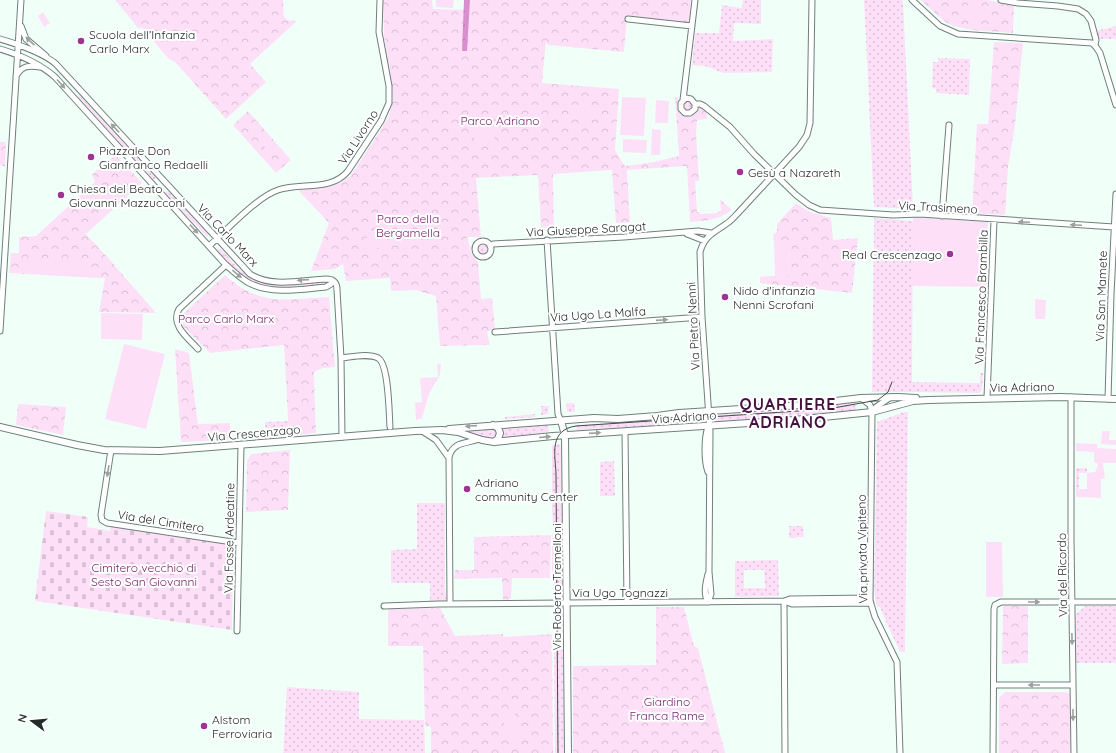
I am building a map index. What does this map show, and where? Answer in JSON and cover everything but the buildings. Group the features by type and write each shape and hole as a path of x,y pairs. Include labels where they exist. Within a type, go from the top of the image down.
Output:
{"street":[{"path":"0,331 21,0"},
{"name":"Via Livorno","path":"209,246 261,199 272,192 285,188 332,182 338,180 348,171 383,117 389,104 389,86 379,32 380,0"},
{"path":"695,0 686,99 681,103 681,107 685,113 690,113 694,111 695,104"},
{"path":"705,241 712,233 731,221 803,143 809,130 812,0"},
{"path":"912,0 940,26 958,34 1085,42 1095,45"},
{"path":"1001,0 1022,4 1054,5 1078,9 1086,14 1091,21 1096,40 1095,45 1100,53 1116,105"},
{"name":"Via Carlo Marx","path":"20,15 25,38 51,60 248,272 261,279 277,282 325,279 329,284"},
{"path":"628,19 692,26"},
{"name":"Via Carlo Marx","path":"0,39 18,45 51,60"},
{"name":"Via Carlo Marx","path":"0,49 18,54 43,67 54,77 226,265 243,280 264,288 282,290 329,284"},
{"path":"16,77 22,68 43,67"},
{"name":"Via Trasimeno","path":"686,99 693,100 695,104 704,106 730,127 800,199 820,210 893,215 914,214 1114,227"},
{"path":"942,216 948,125"},
{"name":"Via San Mamete","path":"1108,398 1116,194"},
{"name":"Via Francesco Brambilla","path":"987,398 994,220"},
{"name":"Via Giuseppe Saragat","path":"490,246 493,244 547,240 698,231 712,233"},
{"name":"Via Giuseppe Saragat","path":"684,233 705,241"},
{"path":"547,240 558,414 561,421"},
{"name":"Via Pietro Nenni","path":"705,241 701,249 700,258 709,426 706,433 705,461 708,474 709,572 711,594 708,602"},
{"name":"Via Carlo Marx","path":"198,349 178,327 176,320 177,313 226,265"},
{"path":"329,284 337,288 338,296 341,358 342,437"},
{"path":"329,284 338,296"},
{"name":"Via Ugo La Malfa","path":"495,332 702,317"},
{"path":"341,358 372,356 378,358 382,362 386,376 390,428"},
{"path":"872,412 876,407 891,397"},
{"name":"Via Adriano","path":"422,431 598,418 618,419 667,414 802,405 861,398 891,397 928,400"},
{"name":"Via Adriano","path":"442,430 461,432 479,440 494,442 794,420 872,412 913,401 1071,397 1116,399"},
{"name":"Via del Ricordo","path":"1071,397 1074,753"},
{"path":"861,398 870,405 872,412"},
{"name":"Via privata Vipiteno","path":"872,412 870,601 875,618 897,662 900,753"},
{"name":"Via Roberto Tremelloni","path":"561,421 565,436 568,753"},
{"path":"491,425 497,427 500,432 499,438 494,442"},
{"name":"Via Crescenzago","path":"0,427 87,447 111,450 170,451 422,431"},
{"path":"422,431 436,440 449,459"},
{"path":"625,432 627,602"},
{"path":"450,604 449,459 452,450 458,444 479,440"},
{"name":"Via Fosse Ardeatine","path":"237,631 242,446"},
{"name":"Via del Cimitero","path":"111,450 101,515 102,520 107,523 239,543"},
{"name":"Via Ugo Tognazzi","path":"384,606 627,602 784,602 790,599 870,601"},
{"path":"784,602 785,753"},
{"path":"993,753 994,609 996,604 1001,602 1116,602"},
{"path":"994,685 1073,685"}],"green space":[{"path":"115,0 283,0 284,17 288,20 297,21 250,64 266,82 226,119 175,62 169,59 141,27 139,29"},
{"path":"383,0 432,0 433,9 469,10 470,0 691,0 689,23 627,16 624,52 548,45 546,41 542,83 619,89 615,150 625,166 654,162 679,156 675,97 678,97 677,104 679,110 684,115 687,116 693,114 700,107 707,113 707,119 697,120 696,134 699,181 695,181 697,212 700,212 700,214 718,213 718,211 721,211 720,199 732,210 717,218 690,222 687,166 627,170 630,222 616,223 612,170 553,174 554,227 541,228 538,175 476,178 481,237 467,237 472,254 478,262 481,299 492,298 495,328 487,332 490,345 440,346 436,296 415,290 391,291 390,278 346,281 343,264 335,269 311,271 329,223 298,190 326,187 345,180 351,175 389,116 393,99 384,36"},
{"path":"436,0 454,0 453,8 436,7"},
{"path":"743,0 761,0 761,24 734,23 733,41 773,39 772,72 723,73 705,66 692,65 695,33 719,33 722,5 742,8"},
{"path":"864,0 903,1 913,209 874,207"},
{"path":"921,0 987,0 1014,5 1013,33 970,30 954,26 944,21"},
{"path":"966,5 986,9 983,21 963,17"},
{"path":"43,12 50,23 44,27 38,16"},
{"path":"1116,26 1116,39 1098,39 1096,31"},
{"path":"994,42 1023,43 1015,125 1008,167 1005,215 972,213 977,124 988,124"},
{"path":"938,58 970,59 969,95 936,93 936,89 932,88 933,62 938,62"},
{"path":"79,95 156,178 154,180 77,97"},
{"path":"622,97 646,98 644,136 620,135"},
{"path":"656,100 669,101 668,123 655,123"},
{"path":"691,100 694,107 688,112 683,109 682,104 685,101"},
{"path":"580,108 598,110 597,116 579,113"},
{"path":"248,111 291,160 276,173 233,125"},
{"path":"493,122 495,144 475,145 473,124"},
{"path":"652,129 661,130 660,155 651,155"},
{"path":"264,136 276,149 271,154 259,140"},
{"path":"623,139 647,140 646,153 623,152"},
{"path":"0,142 6,142 5,167 0,165"},
{"path":"116,155 142,183 86,234 156,313 99,312 105,278 9,273 11,253 19,253 19,237 36,236 95,182 92,174"},
{"path":"168,191 209,235 207,237 165,193"},
{"path":"796,203 810,212 831,218 833,240 858,238 852,293 760,283 760,277 789,275 788,244 774,244 773,235 777,231 777,224"},
{"name":"Real Crescenzago","path":"913,217 988,222 986,287 912,286"},
{"path":"874,218 913,221 912,382 980,383 980,373 983,373 982,388 980,393 872,392"},
{"path":"385,234 387,246 366,250 364,238"},
{"path":"483,243 487,245 489,249 487,253 483,255 479,253 477,249 479,245"},
{"path":"774,244 788,244 789,275 775,276"},
{"path":"220,248 240,270 256,280 275,284 326,281 326,284 285,288 265,286 255,283 246,279 234,269 217,250"},
{"path":"25,260 86,263 86,268 101,269 100,278 24,274"},
{"name":"Parco Carlo Marx","path":"225,275 238,285 262,297 286,299 329,297 335,367 323,368 314,372 316,433 289,436 284,345 210,353 183,326 182,317 184,313"},
{"path":"1035,299 1046,300 1045,319 1035,319"},
{"path":"242,311 243,323 223,325 222,313"},
{"path":"101,313 143,314 142,340 101,339"},
{"path":"275,322 276,333 259,334 258,323"},
{"path":"124,344 165,354 146,429 105,419"},
{"path":"175,349 189,353 198,424 230,423 231,440 181,442"},
{"path":"437,364 441,364 440,375 429,394 422,418 416,420 415,403 422,402 420,378 438,377"},
{"path":"855,401 856,410 817,416 714,422 715,415 816,407"},
{"path":"566,403 574,403 575,412 567,412"},
{"path":"18,404 66,407 63,435 16,425"},
{"path":"541,406 549,406 548,414 541,415"},
{"path":"904,412 908,412 905,652 900,652 880,607 876,604 874,587 877,422"},
{"path":"535,414 535,417 505,419 505,417"},
{"path":"697,414 696,423 603,431 603,428 576,430 577,425"},
{"path":"288,421 289,436 266,438 265,422"},
{"path":"548,425 549,432 502,438 502,427"},
{"path":"494,428 497,432 496,437 492,439 484,439 463,431"},
{"path":"1103,431 1110,431 1109,440 1116,440 1116,445 1101,444"},
{"path":"1076,443 1097,444 1097,448 1116,449 1116,463 1103,463 1105,479 1101,479 1101,498 1076,497 1076,489 1087,489 1087,473 1095,472 1098,466 1097,463 1094,462 1094,452 1076,451"},
{"path":"560,444 562,523 560,523 560,525 553,525 552,445"},
{"path":"290,450 288,510 246,512 247,461 251,454"},
{"path":"614,461 615,496 600,496 600,462"},
{"path":"1076,468 1087,468 1087,473 1079,473 1079,489 1076,489"},
{"path":"417,503 445,503 446,602 430,604 430,583 391,583 391,550 417,549"},
{"name":"Cimitero vecchio di Sesto San Giovanni","path":"46,511 88,517 87,527 110,531 111,525 233,544 232,630 35,601"},
{"path":"789,526 803,526 804,537 789,538"},
{"path":"555,528 562,528 563,592 556,590 556,592 554,592 554,576 552,576 552,539"},
{"path":"551,535 550,578 512,578 511,599 503,600 502,578 454,579 455,570 474,570 474,537"},
{"path":"986,542 1002,542 1003,597 986,597"},
{"path":"778,560 779,596 735,597 735,561","holes":["744,570 764,570 765,588 744,588"]},
{"path":"1003,606 1028,606 1028,663 1002,664"},
{"path":"1085,606 1116,606 1116,663 1076,663 1076,614"},
{"name":"Giardino Franca Rame","path":"656,607 684,607 694,646 698,648 725,753 573,753 573,666 656,665"},
{"path":"440,608 455,636 503,634 503,637 552,634 553,753 431,753 431,727 425,726 423,646 388,646 388,611 389,609"},
{"path":"556,614 561,616 561,643 556,643"},
{"path":"554,646 561,646 561,650 563,650 564,753 555,753"},
{"path":"287,687 359,692 359,719 424,720 425,753 283,753"},
{"path":"1005,692 1066,692 1071,694 1071,753 999,753 999,700"},
{"path":"514,712 523,733 511,738 502,718"},
{"path":"361,749 375,753 327,753 331,750 349,751"}],"water":[{"path":"464,0 470,0 467,51 462,51"}],"tram line":[{"path":"558,753 555,451 561,432 567,428 576,426 828,409 878,400 888,392 892,382"}],"place":[{"name":"Scuola dell’Infanzia Carlo Marx","path":"81,41"},
{"name":"Piazzale Don Gianfranco Redaelli","path":"91,157"},
{"name":"Gesù a Nazareth","path":"740,172"},
{"name":"Chiesa del Beato Giovanni Mazzucconi","path":"61,195"},
{"name":"Real Crescenzago","path":"950,254"},
{"name":"Nido d'infanzia Nenni Scrofani","path":"725,297"},
{"name":"Adriano community Center","path":"467,489"},
{"name":"Alstom Ferroviaria","path":"204,726"}],"district":[{"name":"QUARTIERE ADRIANO","path":"788,413"}],"park label":[{"name":"Parco Adriano","path":"500,120"},
{"name":"Parco della Bergamella","path":"408,225"}]}
